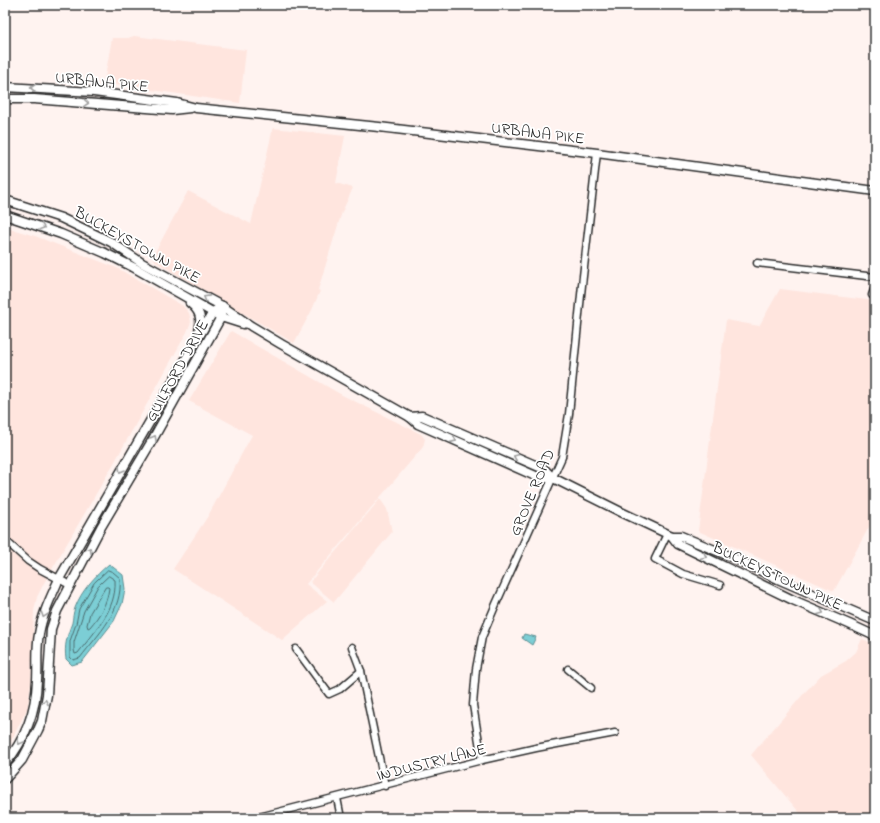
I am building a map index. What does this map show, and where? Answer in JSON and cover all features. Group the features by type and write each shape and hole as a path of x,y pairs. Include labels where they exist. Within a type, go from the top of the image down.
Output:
{"main road":[{"name":"URBANA PIKE","path":"5,87 94,92 177,103 196,108 363,125 597,153 875,191"},
{"name":"URBANA PIKE","path":"5,99 34,99 172,110 196,108"},
{"name":"BUCKEYSTOWN PIKE","path":"5,200 61,218 111,242 142,263 222,306 251,326 410,417 422,416 544,469 553,478 669,535 678,544 793,600 875,636"},
{"name":"BUCKEYSTOWN PIKE","path":"5,215 61,234 133,268 222,317 251,326"},
{"path":"172,289 195,307 201,318 199,330 190,352"},
{"name":"GUILFORD DRIVE","path":"5,764 22,739 32,715 37,682 39,635 46,608 59,579 213,312 222,306"},
{"name":"GUILFORD DRIVE","path":"5,779 25,755 42,721 46,695 52,625 57,611 101,527 222,317 222,306"},
{"name":"BUCKEYSTOWN PIKE","path":"669,535 681,536 734,558 778,579 875,621"}],"street":[{"name":"GROVE ROAD","path":"482,760 473,705 476,669 482,637 562,457 569,418 597,153"},
{"path":"757,263 875,277"},
{"path":"872,295 875,287"},
{"path":"669,535 655,559 683,574 720,585"},
{"path":"5,540 28,561 70,585"},
{"path":"352,648 361,671 386,786"},
{"path":"296,649 329,694 340,689 361,671"},
{"path":"568,669 591,688"},
{"name":"INDUSTRY LANE","path":"255,818 386,786 482,760 615,733"},
{"path":"338,798 341,818"}],"shaded area":[{"path":"134,36 246,50 240,103 104,83 112,38 128,38"},
{"path":"273,128 345,136 336,183 353,188 342,212 318,290 320,291 312,310 294,343 156,262 153,256 188,191 251,224"},
{"path":"5,227 35,236 117,268 183,306 189,313 191,322 187,332 114,463 37,597 34,611 31,684 28,707 5,753"},
{"path":"780,289 875,301 875,516 834,591 698,531 726,320 759,326"},
{"path":"231,331 342,395 421,434 425,439 423,447 306,584 327,601 282,640 173,569 208,516 252,435 189,401"},
{"path":"380,499 387,509 392,532 334,602 310,582"},
{"path":"862,639 875,644 875,818 804,818 751,755 821,675 846,661 856,652"}],"water":[{"path":"109,564 123,575 125,589 122,604 114,621 82,662 72,665 66,659 65,650 75,608 89,584"},
{"path":"524,634 536,637 532,645 522,638"}]}
